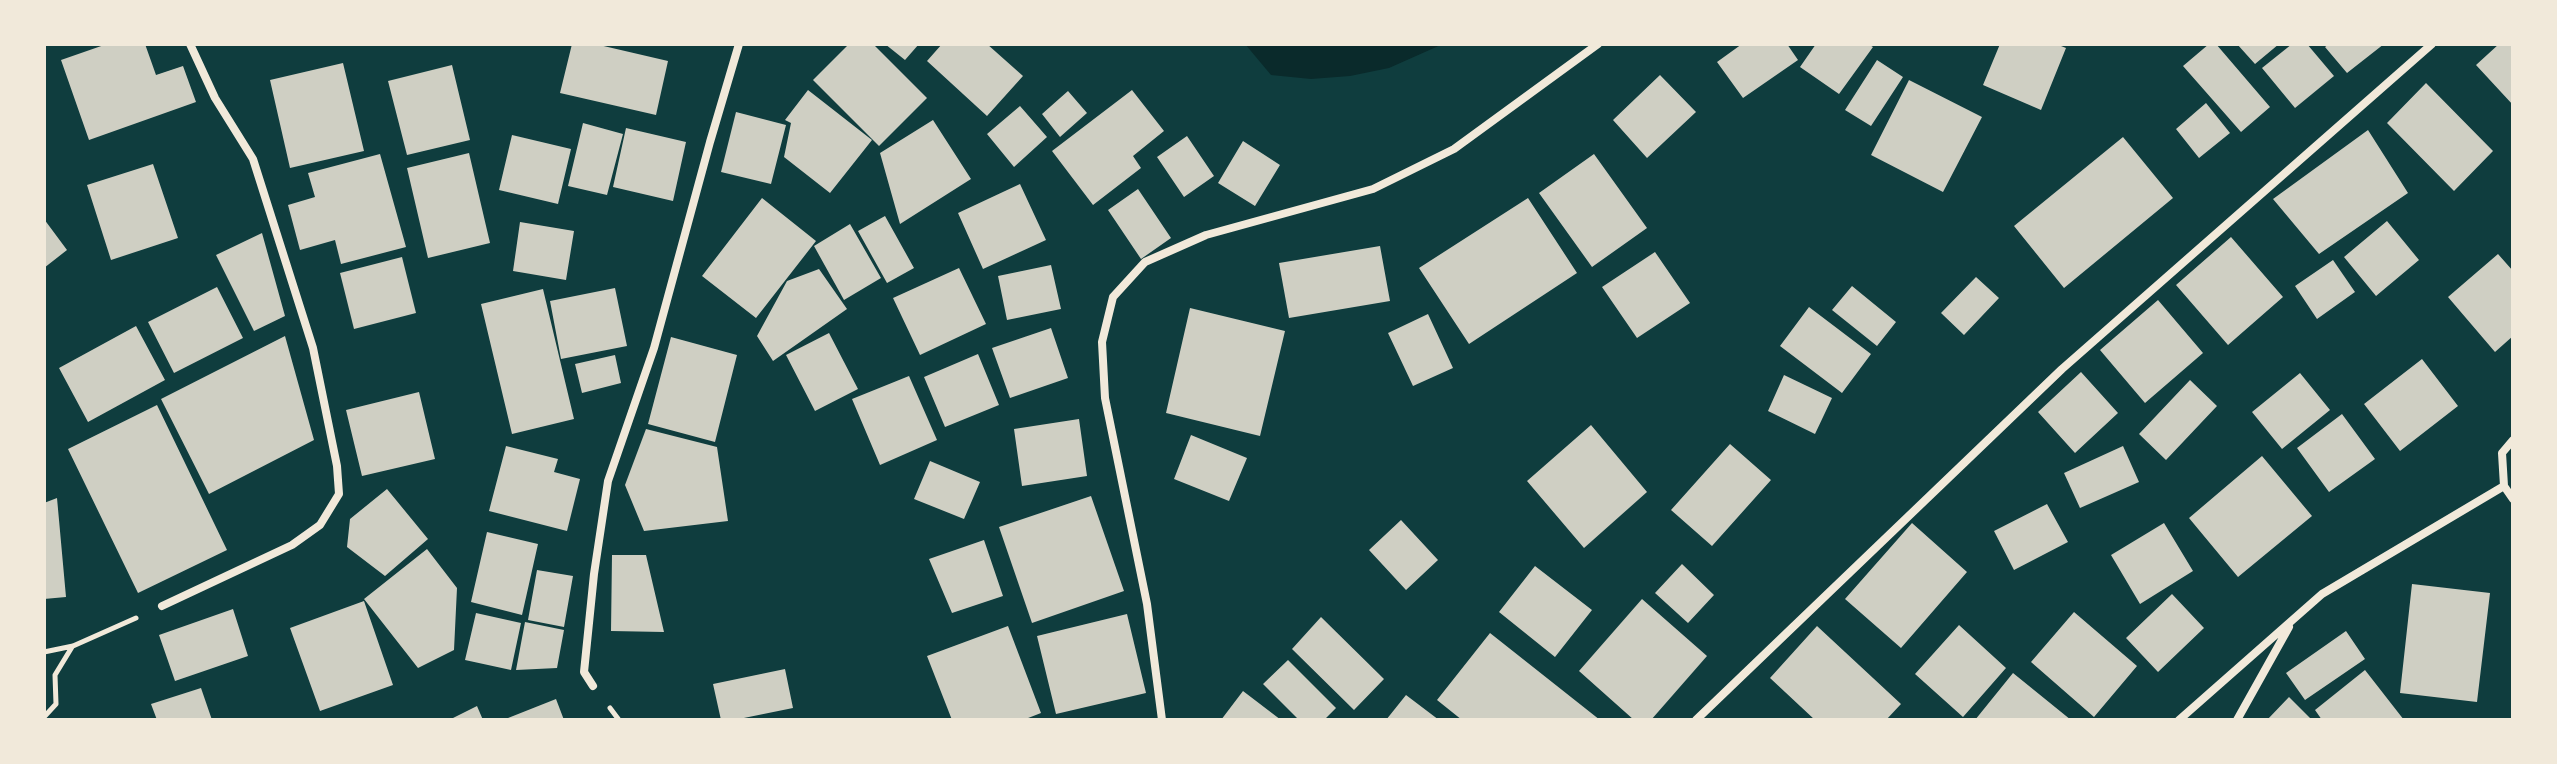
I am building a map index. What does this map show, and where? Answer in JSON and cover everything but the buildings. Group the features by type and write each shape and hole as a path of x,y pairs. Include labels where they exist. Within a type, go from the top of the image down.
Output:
{"street":[{"path":"162,606 292,545 320,525 339,494 337,466 313,348 258,173 253,159 215,98 190,44"},
{"path":"593,686 584,672 608,481 654,348 739,44"},
{"path":"1162,720 1147,604 1105,398 1102,342 1113,297 1145,262 1206,235 1373,189 1454,149 1598,44"},
{"path":"1696,720 2062,369 2432,44"},
{"path":"2513,440 2502,453 2504,486 2513,499"},
{"path":"2179,720 2322,594 2504,486"},
{"path":"2237,720 2293,619"}],"path":[{"path":"44,652 73,646 162,606"},
{"path":"44,717 56,704 55,675 73,646"}],"water":[{"path":"1245,44 1443,44 1389,68 1350,76 1311,79 1271,75"}]}
